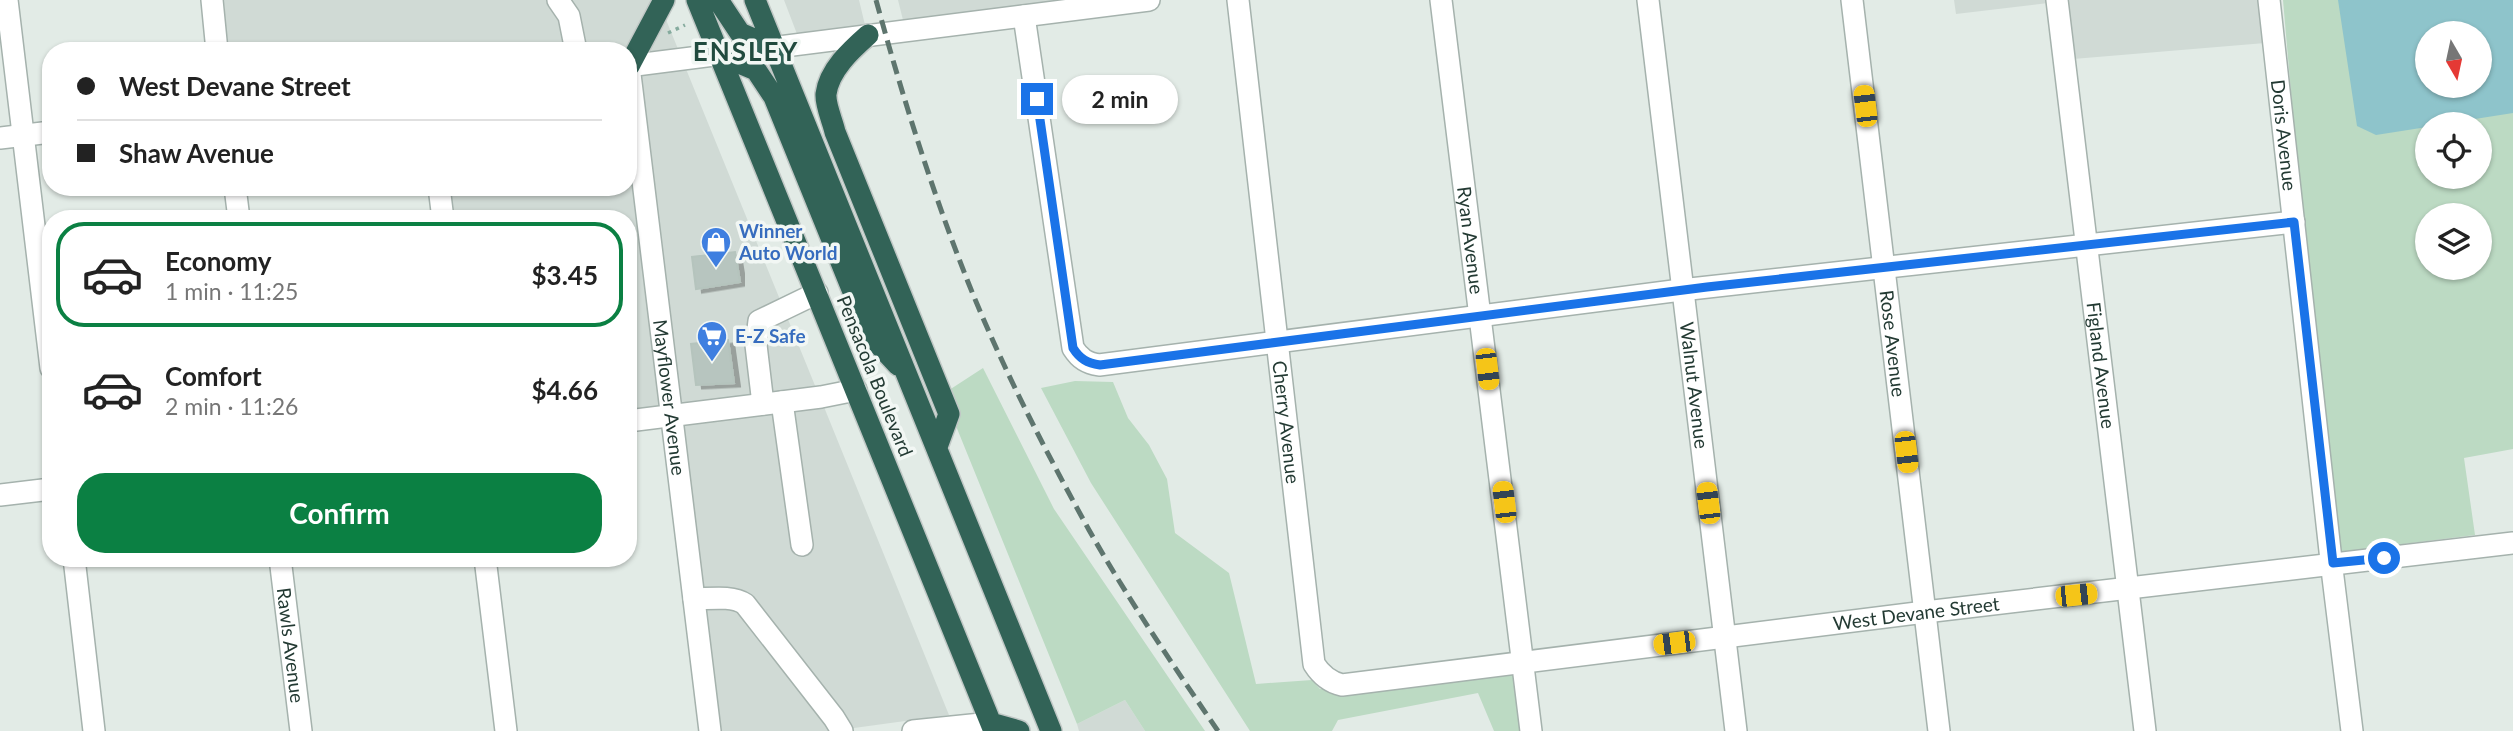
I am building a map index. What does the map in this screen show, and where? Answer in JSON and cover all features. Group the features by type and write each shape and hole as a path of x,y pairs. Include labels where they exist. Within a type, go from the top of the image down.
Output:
{"highway":[{"path":"637,51 664,0"},
{"name":"Pensacola Boulevard","path":"697,0 993,727"},
{"path":"718,0 740,33 774,48"},
{"name":"Pensacola Boulevard","path":"755,0 1051,731"},
{"path":"868,35 834,73 825,96 835,132 949,414 937,447"},
{"path":"720,54 755,70 774,97 871,336 909,377"},
{"path":"993,727 1019,731"}],"street":[{"path":"7,0 42,293"},
{"path":"212,0 216,42"},
{"path":"558,0 569,16 574,42"},
{"path":"637,65 1024,16 1087,4 1149,0"},
{"name":"Cherry Avenue","path":"1238,0 1314,664 1321,675"},
{"name":"Ryan Avenue","path":"1441,0 1531,731"},
{"name":"Walnut Avenue","path":"1648,0 1736,731"},
{"name":"Rose Avenue","path":"1853,0 1939,731"},
{"name":"Figland Avenue","path":"2057,0 2145,731"},
{"name":"Doris Avenue","path":"2269,0 2353,731"},
{"path":"1024,16 1073,348 1078,356 1088,363 1100,365 1681,290 2294,222"},
{"path":"0,138 42,133"},
{"name":"Mayflower Avenue","path":"637,133 710,731"},
{"path":"802,545 773,403 756,345 759,321 817,293"},
{"path":"637,420 856,390"},
{"path":"0,495 42,490"},
{"name":"West Devane Street","path":"1321,675 1342,685 1925,612 2513,543"},
{"path":"75,567 94,731"},
{"name":"Rawls Avenue","path":"280,567 301,731"},
{"path":"486,567 506,731"},
{"path":"694,599 716,598 741,601 745,604 842,731"},
{"path":"922,730 993,727"}],"path":[{"path":"662,29 667,33 685,25"}],"shaded area":[{"path":"224,0 658,0 678,49 637,55 637,42 226,42"},
{"path":"784,0 859,0 865,25 797,34"},
{"path":"898,0 1063,0 903,20"},
{"path":"1954,0 2048,0 2048,3 1956,14"},
{"path":"2066,0 2260,0 2265,43 2073,59"},
{"path":"686,69 816,388 679,404 640,75"},
{"path":"449,196 636,196 661,407 637,409 637,210 451,210"},
{"path":"824,407 949,715 832,731 710,731 667,427"},
{"path":"1125,700 1145,731 1079,731 1077,724"}],"green space":[{"path":"2283,0 2513,0 2513,449 2464,458 2475,535 2340,552 2300,196"},
{"path":"983,368 1054,509 1205,731 1145,731 1125,700 1077,724 943,394"},
{"path":"1075,381 1113,382 1128,418 1149,445 1167,479 1175,533 1229,573 1256,684 1312,680 1320,689 1515,673 1522,731 1494,731 1478,693 1338,720 1332,731 1250,731 1091,483 1041,388"}],"water":[{"path":"2338,0 2513,0 2513,113 2492,116 2492,112 2415,112 2415,129 2376,135 2357,126"}],"building":[{"name":"Winner Auto World","path":"735,252 740,282 696,289 692,257"},
{"name":"E-Z Safe","path":"728,340 734,383 696,385 691,344"}],"railway":[{"path":"876,0 942,213 981,314 1010,377 1104,556 1151,632 1218,731"}],"place":[{"name":"Winner Auto World","path":"716,269"},
{"name":"E-Z Safe","path":"712,363"}],"district":[{"name":"ENSLEY","path":"746,52"}],"route":[{"path":"1037,99 1073,348 1078,356 1088,363 1100,365 1707,287 2294,222 2333,563 2384,558"}]}
